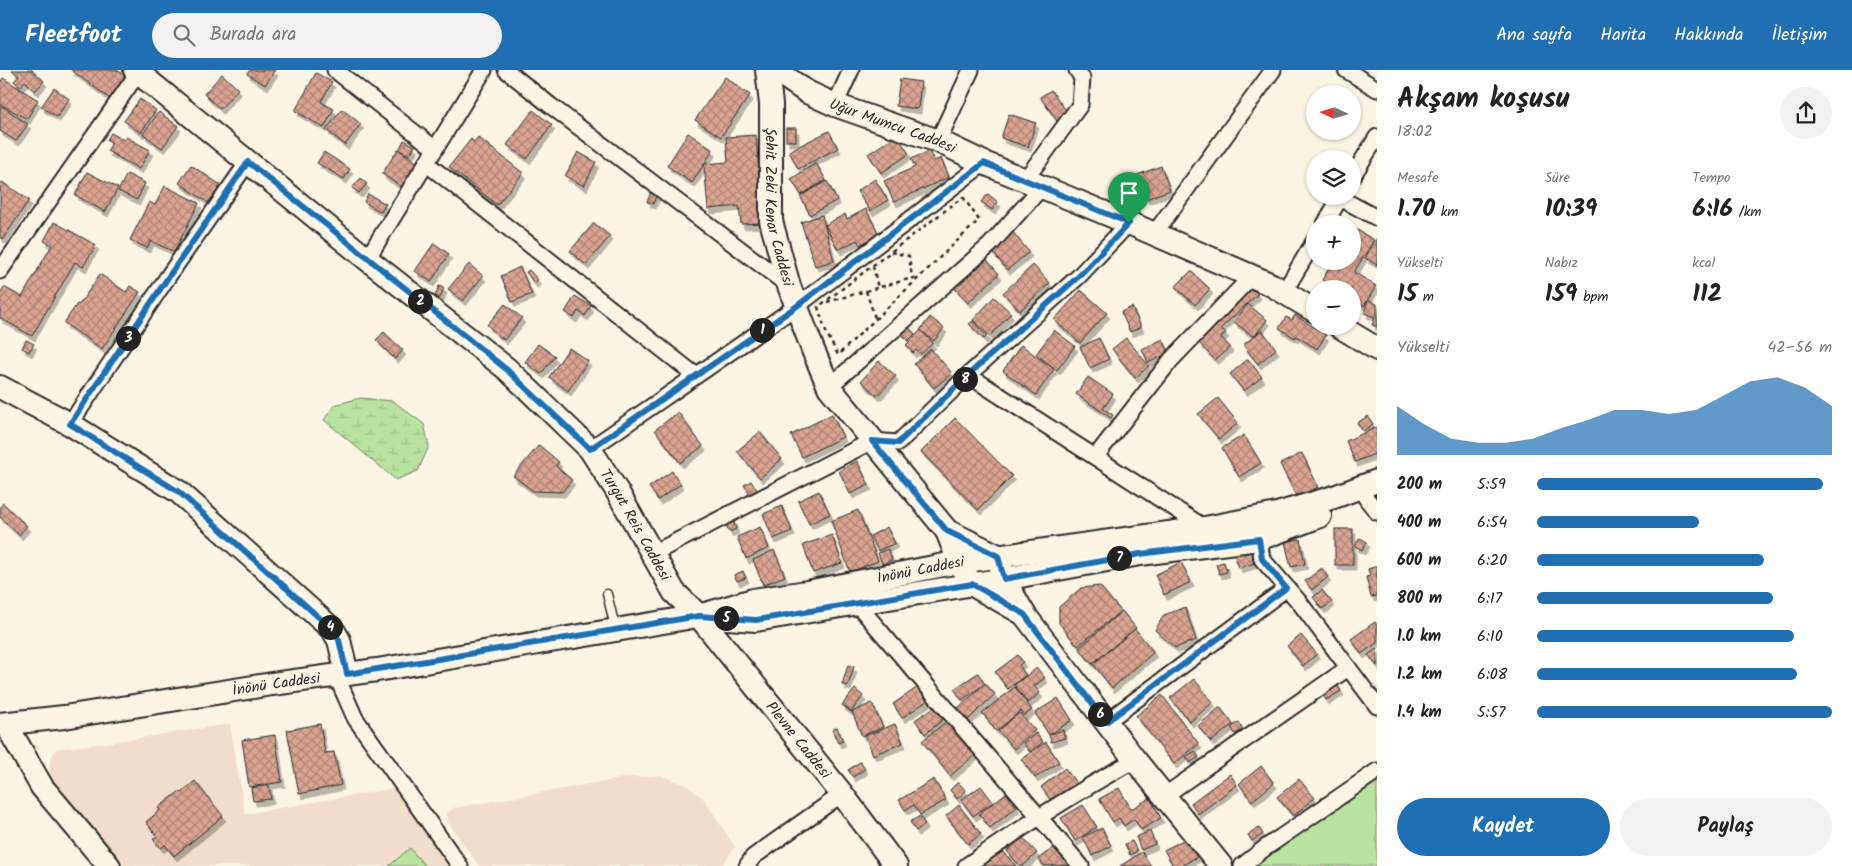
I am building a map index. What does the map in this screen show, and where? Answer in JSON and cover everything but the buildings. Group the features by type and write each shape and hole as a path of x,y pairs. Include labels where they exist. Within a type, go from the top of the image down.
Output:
{"street":[{"path":"336,70 434,148"},
{"path":"367,259 484,70"},
{"path":"506,70 793,296"},
{"name":"Şehit Zeki Kenar Caddesi","path":"767,70 771,104 771,222 793,296 812,350 829,386 947,531"},
{"name":"Uğur Mumcu Caddesi","path":"775,70 807,92 835,105 938,141 984,163 1252,276 1306,305"},
{"path":"835,105 852,70"},
{"path":"938,141 971,70"},
{"path":"829,386 990,245 1033,184 1080,105 1082,78 1077,70"},
{"path":"1154,234 1273,70"},
{"path":"1346,70 1377,89"},
{"path":"0,271 138,71"},
{"name":"Turgut Reis Caddesi","path":"138,71 367,259 506,369 590,449 617,491 674,592 699,616"},
{"path":"1361,163 1377,137"},
{"path":"70,424 248,162"},
{"path":"426,163 696,375"},
{"path":"590,449 696,375 793,296 984,163"},
{"path":"1355,205 1377,218"},
{"path":"652,554 872,441 898,443 968,375 1078,277 1129,223"},
{"path":"1284,292 1306,255"},
{"path":"1096,456 1171,360 1252,276"},
{"path":"1354,335 1377,349"},
{"path":"968,375 1205,528"},
{"path":"0,387 70,424 179,492 333,630 339,640 342,675 355,718 460,866"},
{"name":"İnönü Caddesi","path":"3,724 64,717 377,670 699,616 753,600 808,592 960,562 1205,528 1277,514 1334,497 1374,496"},
{"name":"İnönü Caddesi","path":"699,616 756,620 1004,579 1140,554 1259,539 1374,496"},
{"path":"947,531 998,556 1004,579 1024,614 1134,760 1221,866"},
{"path":"947,531 972,584 1024,614"},
{"path":"1259,539 1262,559 1377,706"},
{"path":"1106,722 1286,588"},
{"path":"857,604 1081,866"},
{"name":"Plevne Caddesi","path":"699,616 842,794 896,866"},
{"path":"1164,796 1348,668"},
{"path":"3,724 42,787 109,866"},
{"path":"966,866 1038,816 1134,760"},
{"path":"1242,866 1377,771"},
{"path":"747,866 753,857 842,794"}],"lane":[{"path":"607,594 615,629"}],"path":[{"path":"963,197 979,220 838,355 826,332 818,307 891,252 963,197"},
{"path":"891,252 909,256 912,278"},
{"path":"873,266 878,288"},
{"path":"823,304 912,278 917,279"},
{"path":"866,291 876,319"}],"shaded area":[{"path":"230,724 245,814 395,788 450,866 125,866 49,777 50,760 56,749"},
{"path":"660,775 686,785 704,799 735,847 722,866 479,866 447,821 446,814 453,808 624,778"}],"green space":[{"path":"360,398 393,401 424,424 429,446 418,471 396,480 324,420 334,405"},
{"path":"1377,782 1377,866 1252,866"},
{"path":"410,848 425,866 389,866"}],"route":[{"path":"248,162 506,369 590,449 797,306 984,163 1129,223 1078,277 968,375 898,443 872,441 947,531 998,556 1004,579 1140,554 1259,539 1262,559 1286,588 1106,722 1024,614 972,584 756,620 699,616 347,674 339,640 333,630 179,492 70,424 248,162"}]}
